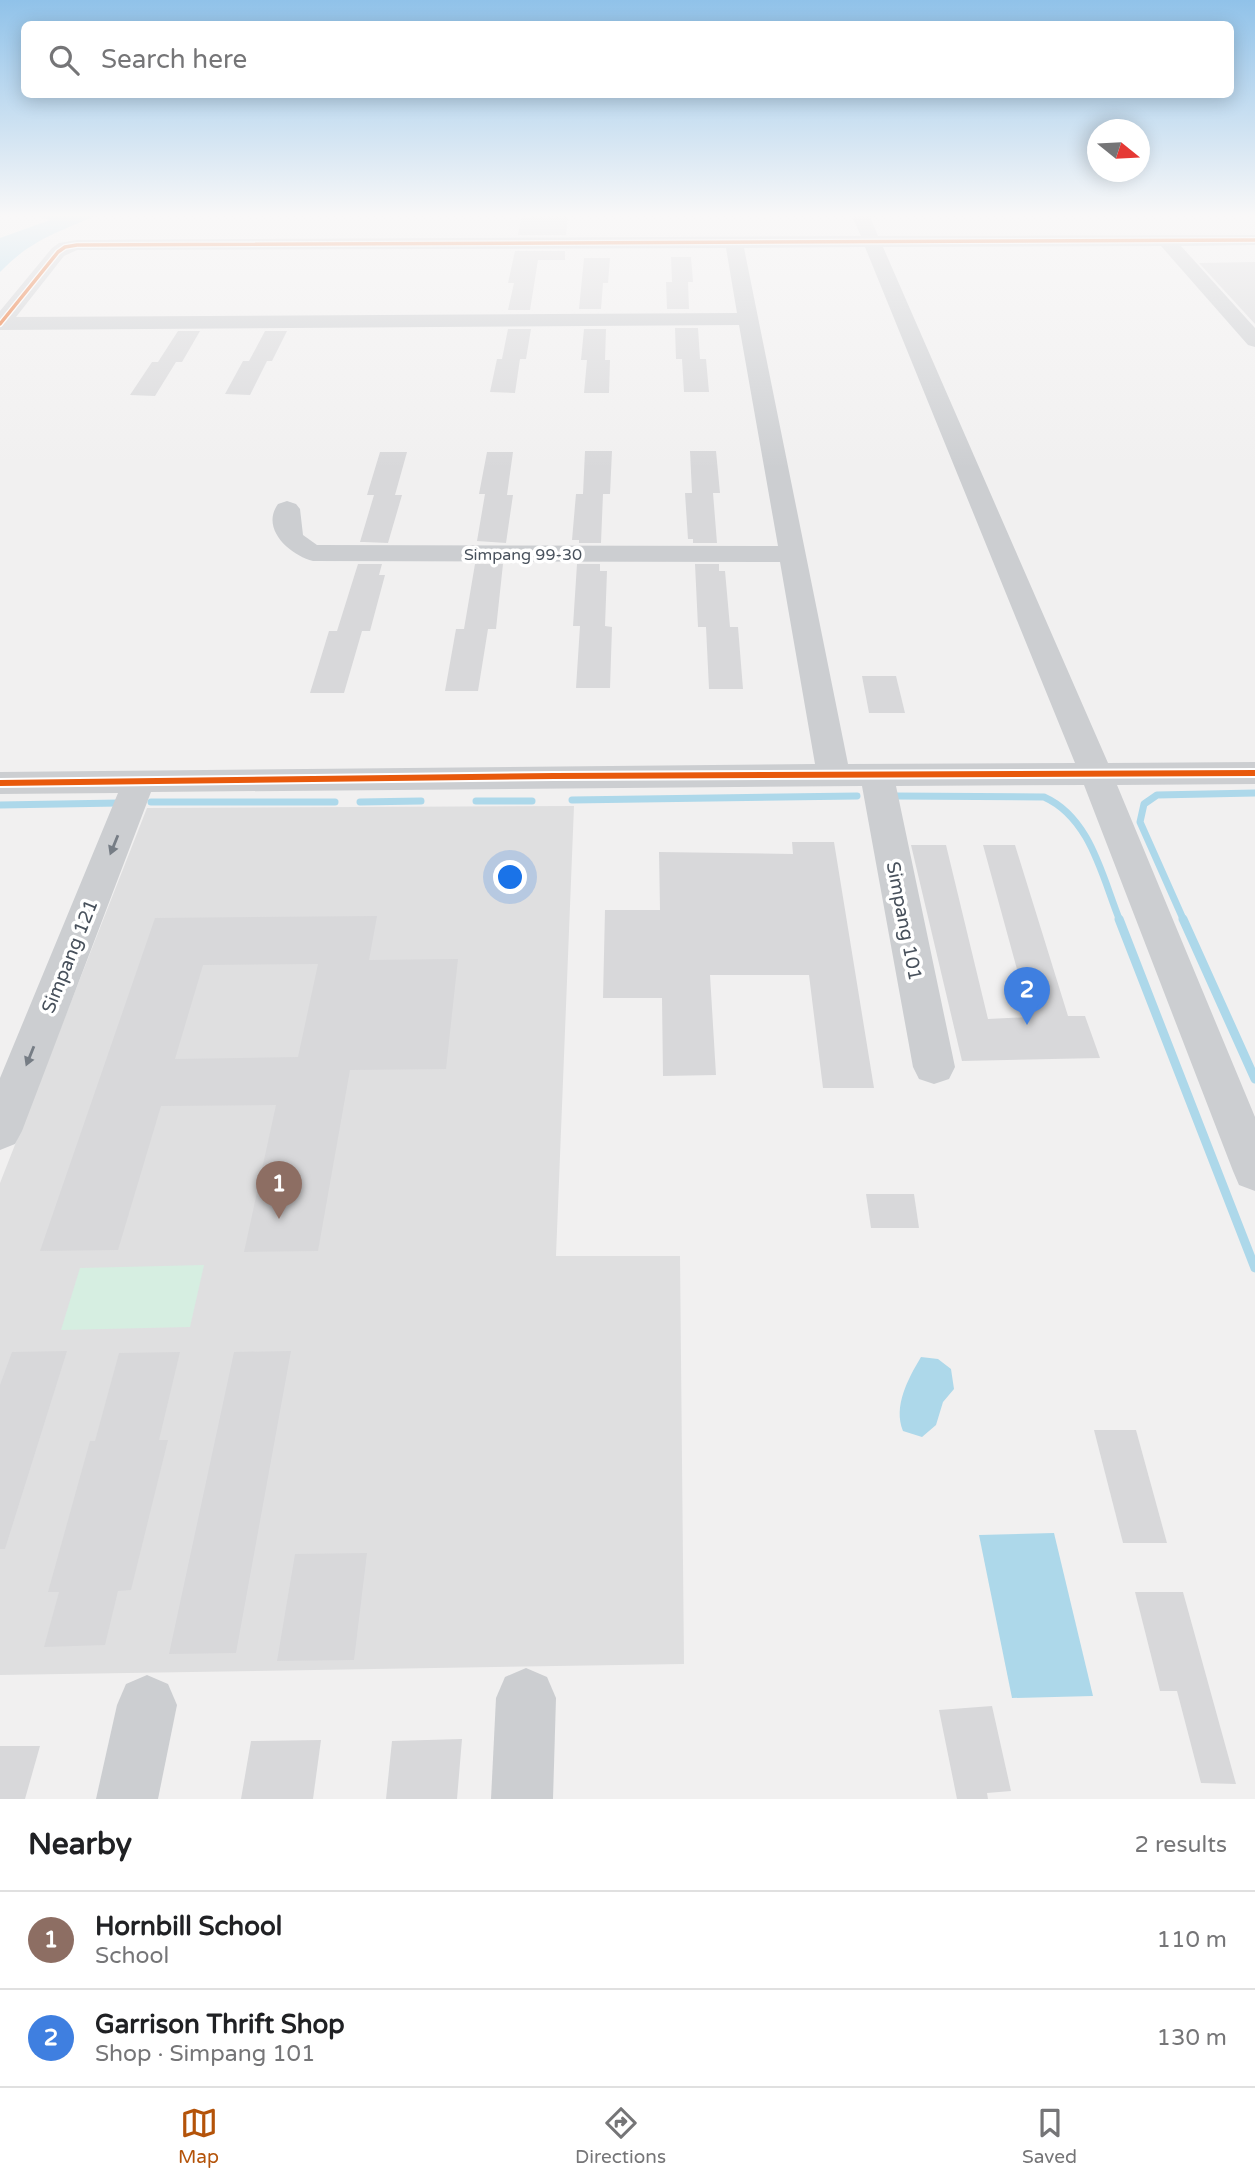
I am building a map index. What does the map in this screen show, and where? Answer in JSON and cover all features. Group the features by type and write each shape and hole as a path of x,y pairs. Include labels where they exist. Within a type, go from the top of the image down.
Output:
{"street":[{"path":"1,324 21,300"},
{"path":"745,300 834,776"},
{"path":"896,300 1096,774 1255,1171"},
{"path":"1216,300 1255,341"},
{"path":"1,324 749,319"},
{"name":"Simpang 99-30","path":"287,509 285,520 290,539 300,548 313,553 792,554"},
{"path":"0,783 1255,773"},
{"name":"Simpang 101","path":"877,776 934,1067"},
{"name":"Simpang 121","path":"0,1131 139,782"},
{"path":"522,1799 526,1698"},
{"path":"127,1799 147,1705"}],"shaded area":[{"path":"574,806 556,1256 680,1256 684,1664 0,1675 0,1183 147,808"}],"green space":[{"path":"204,1265 190,1327 61,1330 80,1268"}],"water":[{"path":"921,1357 938,1359 951,1369 954,1389 943,1402 936,1425 922,1437 903,1431 900,1422 903,1393"},
{"path":"1054,1533 1093,1696 1012,1698 979,1535"}],"building":[{"path":"510,300 532,300 530,310 508,310"},
{"path":"580,300 602,300 601,309 579,309"},
{"path":"667,300 689,300 689,309 667,309"},
{"path":"1233,300 1255,300 1255,324"},
{"path":"675,328 698,328 700,359 706,359 709,392 684,392 682,359 676,359"},
{"path":"508,329 531,329 526,359 520,359 515,393 490,392 497,359 502,359"},
{"path":"584,329 606,329 605,360 610,360 609,393 584,393 587,360 581,360"},
{"path":"178,331 200,331 182,362 176,362 155,396 130,395 152,362 158,362"},
{"path":"265,331 287,331 272,361 267,361 250,395 225,394 243,361 249,361"},
{"path":"585,451 612,451 610,494 603,494 601,543 579,543 579,540 572,540 576,494 583,494"},
{"path":"690,451 716,451 720,493 713,493 717,543 693,543 693,539 688,539 685,493 692,493"},
{"path":"380,452 407,452 395,495 402,495 388,543 360,542 374,495 367,495"},
{"path":"487,452 513,452 507,495 513,495 506,543 477,541 485,494 479,494"},
{"path":"358,564 382,564 379,575 385,575 370,631 362,631 344,693 310,693 329,631 337,631"},
{"path":"475,564 503,564 496,629 488,629 478,691 445,691 456,629 464,629"},
{"path":"577,564 600,564 600,571 607,571 605,626 612,627 610,688 576,688 580,626 573,626"},
{"path":"695,564 719,564 719,571 725,571 730,627 738,627 743,689 709,689 706,627 698,627"},
{"path":"862,676 896,676 905,713 869,713"},
{"path":"792,842 834,842 874,1088 823,1088 809,975 710,975 716,1075 663,1076 662,998 603,998 605,910 660,910 659,852 793,854"},
{"path":"911,845 946,845 988,1019 1030,1017 983,845 1015,845 1068,1016 1085,1016 1100,1058 962,1061"},
{"path":"377,916 369,960 458,959 446,1069 350,1070 318,1251 244,1252 276,1105 161,1106 118,1250 40,1251 155,918","holes":["318,964 298,1057 175,1059 203,965"]},
{"path":"866,1194 914,1194 919,1228 871,1228"},
{"path":"67,1351 5,1549 0,1549 0,1385 12,1352"},
{"path":"291,1351 236,1653 169,1654 234,1352"},
{"path":"180,1352 159,1440 168,1440 131,1590 118,1591 105,1645 44,1647 59,1592 48,1592 90,1441 95,1441 119,1353"},
{"path":"1094,1430 1136,1430 1167,1543 1123,1543"},
{"path":"367,1553 354,1660 277,1661 295,1554"},
{"path":"1135,1592 1183,1592 1236,1784 1201,1783 1177,1691 1160,1691"},
{"path":"992,1706 1011,1791 987,1793 988,1799 957,1799 939,1710"},
{"path":"462,1739 457,1799 386,1799 392,1741"},
{"path":"321,1740 313,1799 241,1799 251,1741"},
{"path":"0,1746 40,1746 25,1799 0,1799"}],"waterway":[{"path":"1184,921 1140,822 1144,804 1157,795 1255,793"},
{"path":"572,800 857,796"},
{"path":"895,796 1044,797 1073,819 1084,834 1093,850 1120,921"},
{"path":"360,802 421,801"},
{"path":"476,801 532,801"},
{"path":"151,802 335,802"},
{"path":"0,805 119,803"},
{"path":"1119,919 1255,1268"},
{"path":"1183,919 1255,1079"}],"cycle path":[{"path":"0,324 19,300"},
{"path":"0,783 554,776 1255,773"}],"place":[{"name":"Garrison Thrift Shop","path":"1027,1025"},
{"name":"Hornbill School","path":"279,1219"}]}
